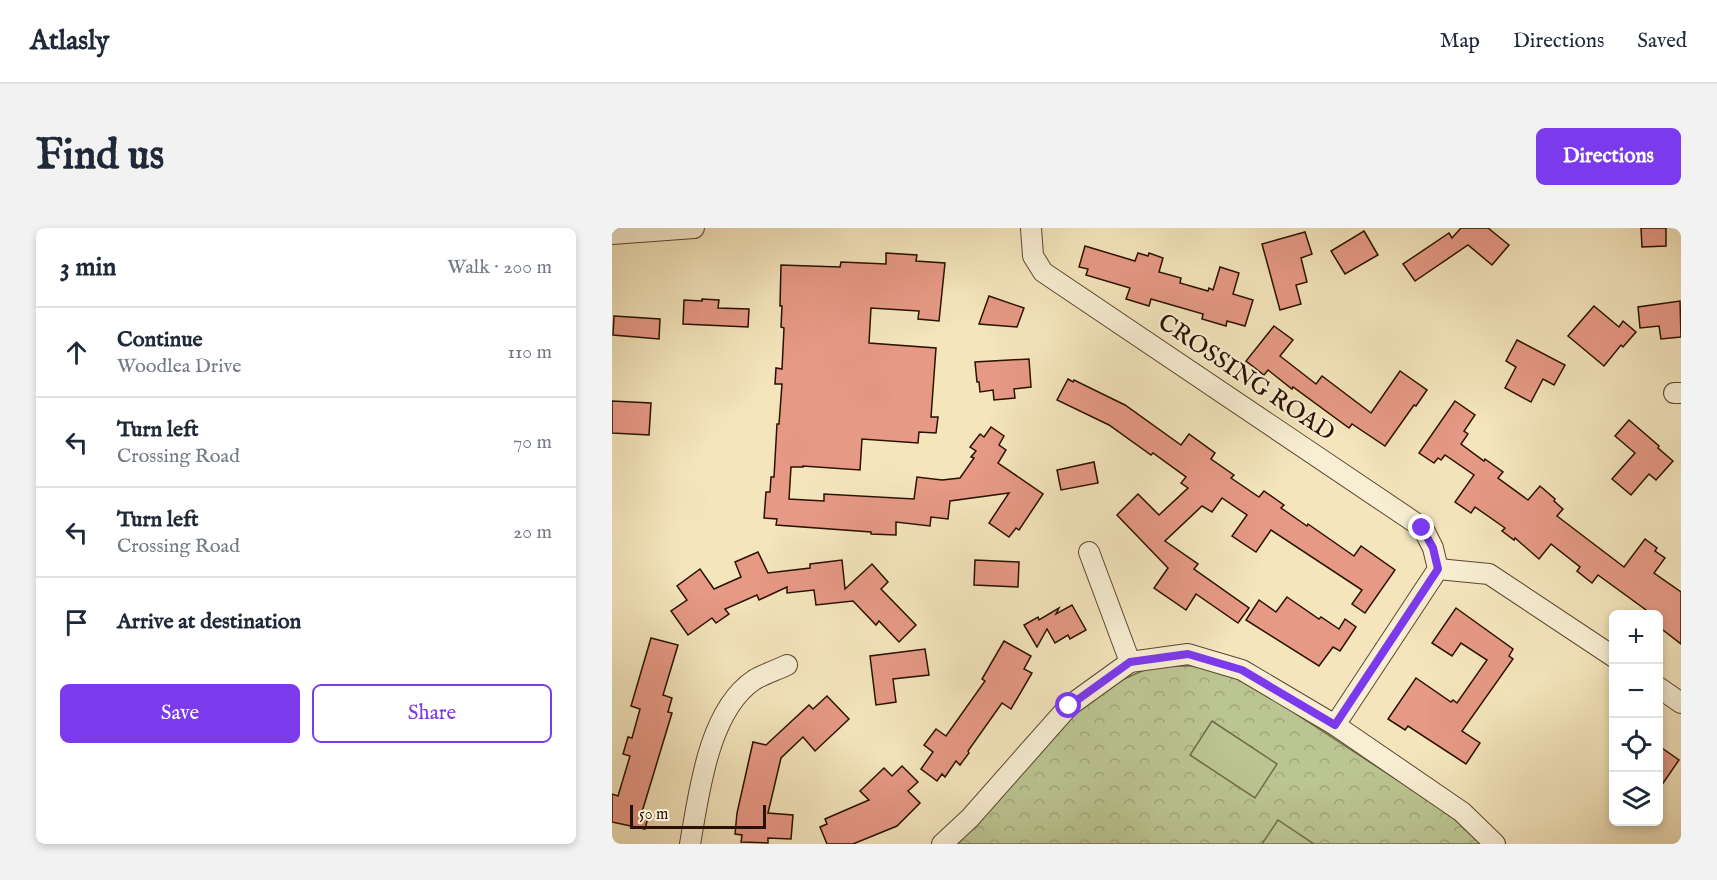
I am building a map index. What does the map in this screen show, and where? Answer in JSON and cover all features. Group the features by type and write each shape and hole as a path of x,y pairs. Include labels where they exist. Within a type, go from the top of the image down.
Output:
{"street":[{"path":"612,234 694,228"},
{"name":"CROSSING ROAD","path":"1031,228 1033,256 1043,272 1422,528 1433,548 1438,569"},
{"path":"1089,552 1130,662"},
{"path":"1335,725 1438,569 1489,574 1609,654"},
{"path":"942,844 970,818 1069,706 1130,662 1188,654 1242,670 1335,725 1462,812 1495,844"},
{"path":"690,844 707,756 718,726 734,700 754,680 787,665"},
{"path":"1663,690 1681,702"}],"green space":[{"path":"1153,666 1200,666 1241,678 1448,813 1481,844 957,844 1073,714 1104,688"},
{"path":"1212,721 1277,764 1255,798 1190,755"},
{"path":"1278,820 1314,844 1262,844"}],"building":[{"path":"1461,228 1488,228 1509,245 1492,265 1468,245 1415,281 1403,264 1449,233 1452,238"},
{"path":"1641,228 1666,228 1666,246 1642,247"},
{"path":"1364,231 1378,255 1345,274 1331,251"},
{"path":"1305,232 1312,254 1301,258 1307,282 1296,285 1301,304 1280,310 1262,244"},
{"path":"1085,246 1135,261 1138,253 1148,256 1149,253 1163,258 1159,272 1181,278 1180,283 1208,291 1209,288 1213,290 1220,267 1239,273 1233,294 1253,300 1245,326 1227,321 1226,326 1202,319 1203,314 1151,299 1149,306 1126,299 1130,288 1086,275 1088,269 1079,267"},
{"path":"886,253 917,255 916,261 945,263 939,321 918,319 919,311 871,308 869,343 936,348 931,417 938,417 936,433 919,432 918,443 862,439 860,470 791,467 789,499 824,501 824,494 914,499 917,477 942,480 960,478 974,458 971,457 976,451 970,447 980,434 984,437 991,427 1004,436 999,445 1006,450 998,463 1043,494 1019,530 1016,528 1009,537 989,523 1009,493 950,501 948,519 931,517 930,526 896,522 896,535 776,525 777,519 764,518 766,492 770,492 771,477 774,477 782,384 775,384 776,368 782,369 784,328 781,327 782,306 780,306 781,265 840,267 841,262 886,264"},
{"path":"989,296 1024,308 1017,327 979,324"},
{"path":"702,299 719,300 718,308 749,309 748,327 683,324 684,300 702,301"},
{"path":"1680,301 1681,337 1661,339 1659,326 1640,328 1638,307"},
{"path":"1594,306 1619,327 1623,321 1636,332 1623,347 1621,345 1604,366 1568,336"},
{"path":"614,316 660,319 659,339 613,335"},
{"path":"1274,326 1293,340 1280,356 1316,384 1322,376 1371,413 1400,371 1427,390 1385,446 1352,424 1349,428 1268,370 1264,375 1246,361"},
{"path":"1517,340 1565,365 1554,385 1543,379 1531,402 1505,388 1516,367 1506,361"},
{"path":"1029,359 1031,387 1014,389 1015,398 994,400 993,390 980,392 975,362"},
{"path":"1068,379 1125,405 1181,445 1189,434 1215,453 1211,459 1234,475 1231,478 1259,497 1264,491 1284,505 1281,508 1354,556 1361,546 1395,570 1365,613 1352,604 1362,590 1271,530 1256,552 1232,536 1247,515 1222,498 1212,512 1202,506 1165,541 1198,564 1194,569 1249,608 1238,623 1196,594 1186,610 1154,588 1168,568 1117,515 1138,494 1159,515 1188,488 1181,483 1186,477 1109,425 1057,400"},
{"path":"612,401 651,403 649,435 612,433"},
{"path":"1455,401 1475,415 1464,431 1468,434 1461,444 1503,472 1498,478 1528,500 1540,486 1563,509 1557,516 1624,567 1645,539 1657,548 1655,551 1665,558 1654,573 1681,592 1681,644 1663,630 1663,610 1646,610 1598,575 1592,583 1577,571 1580,567 1551,544 1539,559 1515,538 1514,540 1502,531 1505,528 1475,507 1471,513 1455,502 1474,475 1445,455 1434,463 1419,453"},
{"path":"1629,420 1673,461 1656,480 1649,474 1631,495 1612,479 1635,453 1615,436"},
{"path":"1094,462 1098,483 1061,490 1057,470"},
{"path":"758,552 768,573 810,568 810,564 842,560 845,589 872,564 888,582 881,589 916,625 899,642 879,621 876,625 853,601 816,605 814,590 787,593 787,587 759,600 757,595 725,609 729,614 716,623 712,618 688,635 671,611 687,600 677,586 700,569 714,589 741,577 735,562"},
{"path":"975,560 1019,562 1018,587 974,585"},
{"path":"1287,597 1319,619 1321,617 1339,629 1345,619 1356,627 1340,651 1333,647 1319,666 1246,620 1259,600 1276,612"},
{"path":"1072,605 1086,630 1070,639 1068,635 1055,643 1047,629 1037,647 1024,625 1038,617 1039,620 1059,608 1056,614"},
{"path":"1456,608 1513,649 1509,656 1513,659 1462,731 1480,743 1466,764 1408,726 1405,730 1388,719 1416,678 1451,702 1453,700 1457,703 1487,660 1461,643 1452,656 1432,643"},
{"path":"651,638 678,645 663,695 672,698 668,712 672,713 642,812 649,813 645,829 612,822 612,794 618,796 630,756 623,754 628,737 632,738 640,709 631,706"},
{"path":"1004,641 1031,656 1024,669 1032,673 1011,709 1002,703 960,765 956,761 945,777 942,774 937,781 921,769 933,752 924,745 936,729 946,736 985,681 982,679"},
{"path":"925,649 929,675 893,679 896,702 876,705 870,656"},
{"path":"827,696 849,719 815,751 803,737 781,758 768,813 793,815 791,839 768,838 768,843 741,842 742,835 735,834 737,813 753,742 766,745 809,705 813,709"},
{"path":"1663,749 1679,760 1663,783"},
{"path":"902,766 918,782 908,791 920,803 897,826 853,844 827,844 820,827 827,824 825,819 869,800 860,791 884,768 892,776"}],"route":[{"path":"1069,706 1130,662 1188,654 1242,670 1335,725 1438,569 1433,548 1422,528"}]}
